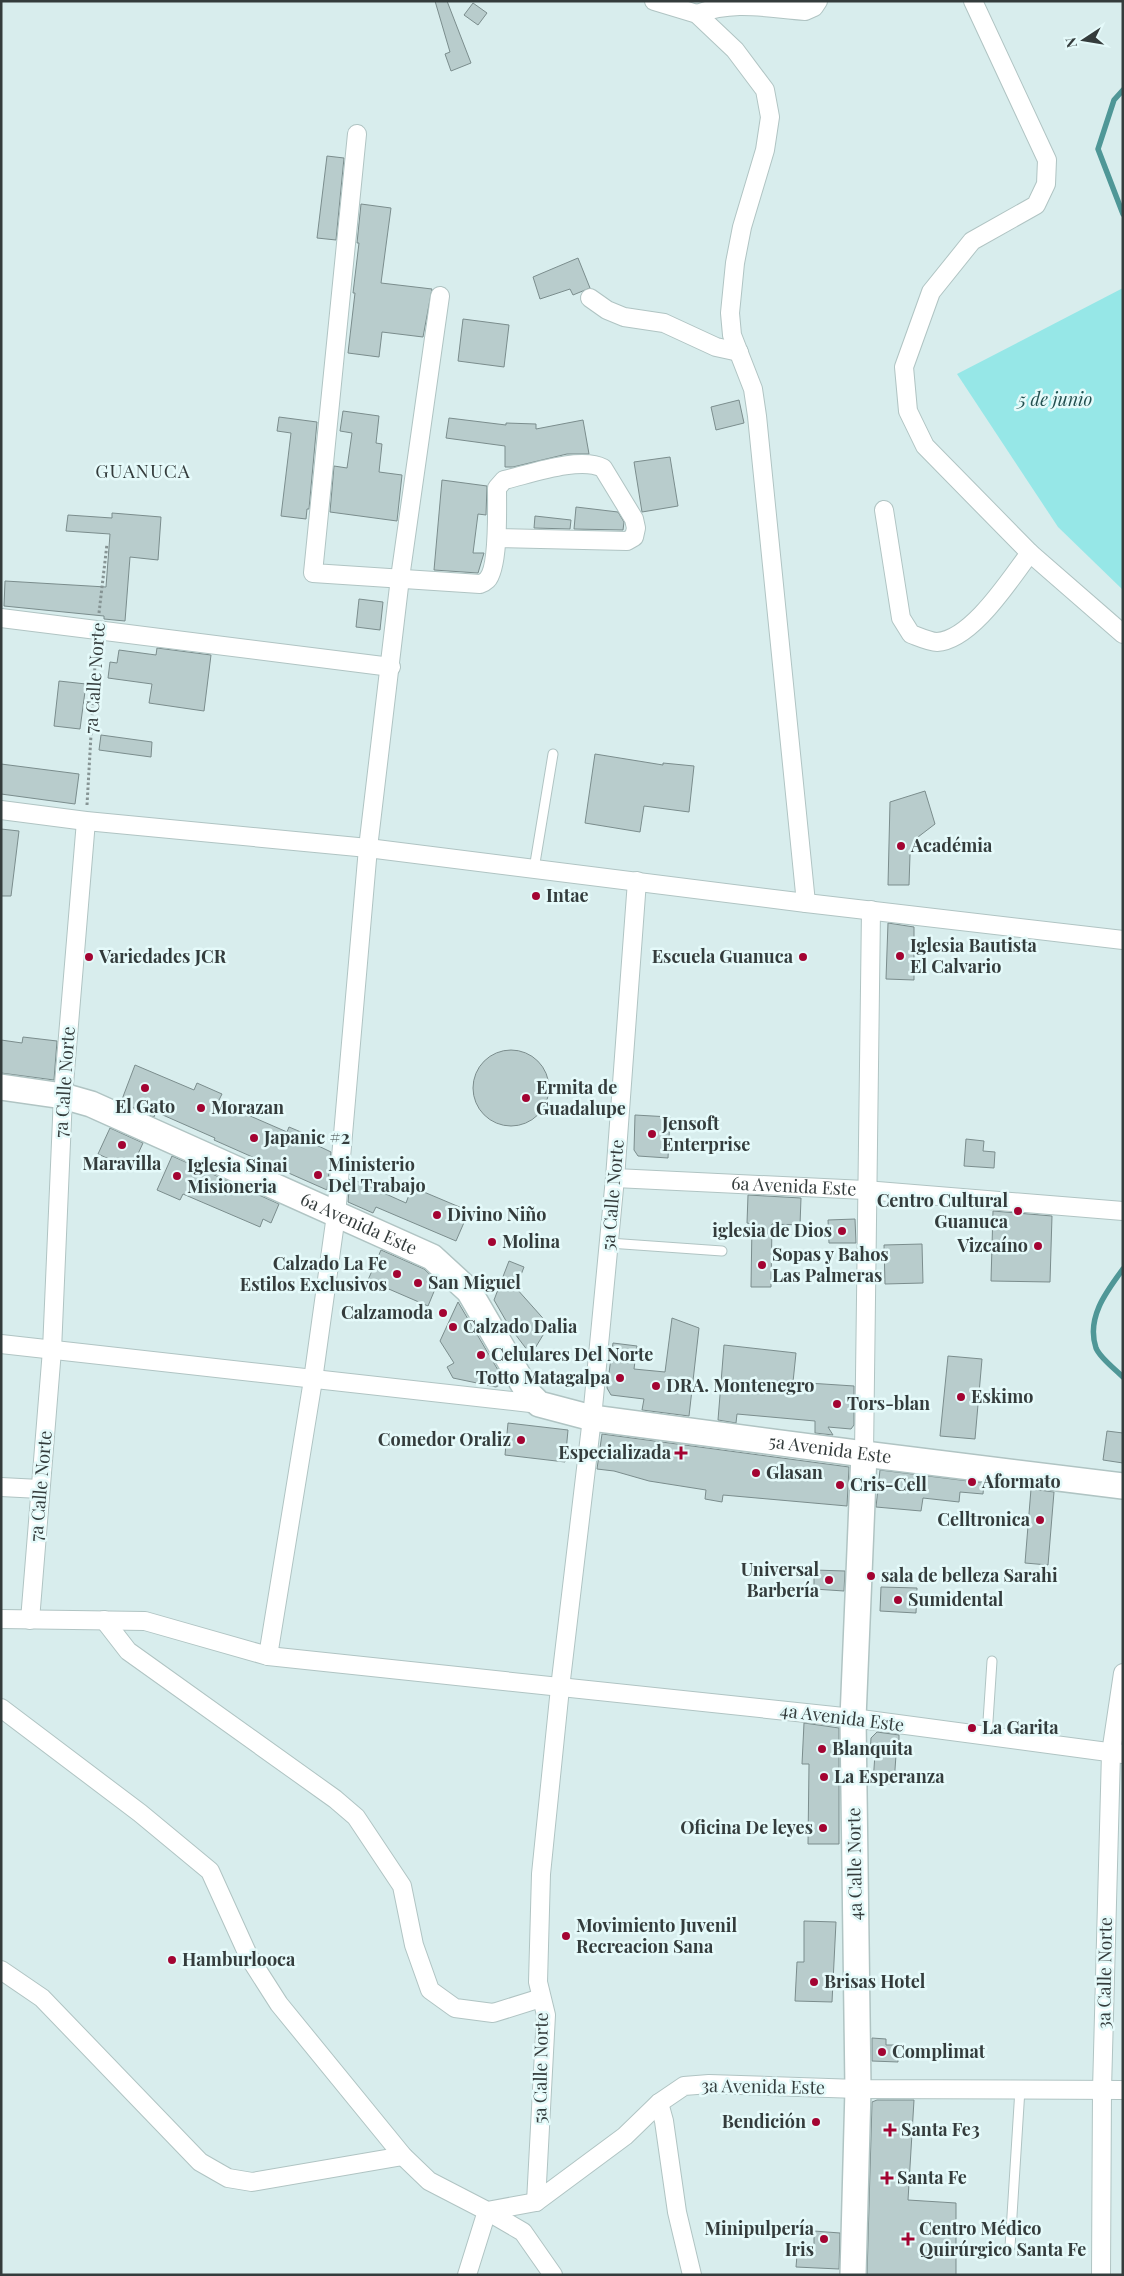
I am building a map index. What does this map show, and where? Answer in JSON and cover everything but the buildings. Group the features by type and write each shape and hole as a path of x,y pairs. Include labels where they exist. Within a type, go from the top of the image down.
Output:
{"street":[{"path":"654,1 697,14 735,50 765,90 770,117 765,150 742,227 735,263 730,324 732,335 753,389 757,416 806,903"},
{"path":"697,14 716,7 733,5 805,11 814,7 818,1"},
{"path":"973,1 1047,160 1046,184 1036,205 972,241 931,292 904,367 908,411 925,446 1030,553 1123,634"},
{"path":"357,134 313,573 480,584 487,580 491,574 497,538 497,488 500,482 582,463 596,464 603,468 634,519 636,528 634,537 627,540 497,538"},
{"path":"1,1619 145,1621 268,1656 313,1380 336,1215 368,848 391,667 400,578 440,296"},
{"path":"590,298 607,310 624,317 664,323 716,347 739,352"},
{"path":"884,510 901,618 911,634 937,642 959,634 980,617 1030,553"},
{"path":"1,618 391,667"},
{"path":"1,810 86,821 368,848 806,903 1123,940"},
{"name":"7a Calle Norte","path":"30,1620 52,1350 63,1096 86,821"},
{"name":"5a Calle Norte","path":"536,2202 546,2015 538,1982 541,1874 560,1688 592,1418 615,1178 637,881"},
{"path":"864,1454 871,910"},
{"name":"6a Avenida Este","path":"1,1087 63,1096 91,1104 336,1215 432,1256 469,1291 529,1394 540,1404"},
{"name":"6a Avenida Este","path":"615,1178 866,1190 1123,1210"},
{"path":"1,1344 540,1404"},
{"name":"5a Avenida Este","path":"540,1404 592,1418 1123,1486"},
{"name":"4a Calle Norte","path":"854,2275 858,2089 853,1718 864,1454"},
{"path":"1,1487 40,1489"},
{"path":"104,1620 128,1651 335,1799 356,1817 402,1886 414,1945 430,1990 455,2008 493,2013 541,1998"},
{"name":"4a Avenida Este","path":"268,1656 853,1718 1117,1754"},
{"name":"3a Calle Norte","path":"1101,2275 1102,2090 1117,1754 1123,1673"},
{"path":"1,1708 140,1813 210,1871 250,1957 279,2004 403,2156 429,2181 523,2232 553,2275"},
{"path":"1,1970 42,1998 200,2162 228,2178 252,2182 403,2156"},
{"name":"3a Avenida Este","path":"487,2211 536,2202 625,2136 659,2103 684,2086 709,2084 858,2089 1123,2090"},
{"path":"659,2103 664,2121 677,2212 692,2275"},
{"path":"468,2275 487,2211"}],"lane":[{"path":"534,868 552,754"},
{"path":"609,1242 722,1251"},
{"path":"987,1736 992,1661"},
{"path":"1010,2247 1020,2089"}],"path":[{"name":"7a Calle Norte","path":"86,821 98,630 107,544"}],"green space":[{"name":"5 de junio","path":"1123,288 1123,590 1058,527 957,374"}],"waterway":[{"path":"1123,90 1114,100 1098,149 1123,214"},
{"path":"1123,1269 1104,1296 1099,1306 1094,1326 1096,1348 1101,1356 1123,1377"}],"place":[{"name":"Académia","path":"901,846"},
{"name":"Intae","path":"536,896"},
{"name":"Iglesia Bautista El Calvario","path":"900,956"},
{"name":"Variedades JCR","path":"89,957"},
{"name":"Escuela Guanuca","path":"803,957"},
{"name":"El Gato","path":"145,1088"},
{"name":"Ermita de Guadalupe","path":"526,1098"},
{"name":"Morazan","path":"201,1108"},
{"name":"Jensoft Enterprise","path":"652,1134"},
{"name":"Japanic #2","path":"254,1138"},
{"name":"Maravilla","path":"122,1145"},
{"name":"Ministerio Del Trabajo","path":"318,1175"},
{"name":"Iglesia Sinai Misioneria","path":"177,1176"},
{"name":"Centro Cultural Guanuca","path":"1018,1211"},
{"name":"Divino Niño","path":"437,1215"},
{"name":"iglesia de Dios","path":"842,1231"},
{"name":"Molina","path":"492,1242"},
{"name":"Vizcaíno","path":"1038,1246"},
{"name":"Sopas y Bahos Las Palmeras","path":"762,1265"},
{"name":"Calzado La Fe Estilos Exclusivos","path":"397,1274"},
{"name":"San Miguel","path":"418,1283"},
{"name":"Calzamoda","path":"443,1313"},
{"name":"Calzado Dalia","path":"453,1327"},
{"name":"Celulares Del Norte","path":"481,1355"},
{"name":"Totto Matagalpa","path":"620,1378"},
{"name":"DRA. Montenegro","path":"656,1386"},
{"name":"Eskimo","path":"961,1397"},
{"name":"Tors-blan","path":"837,1404"},
{"name":"Comedor Oraliz","path":"521,1440"},
{"name":"Especializada","path":"681,1453"},
{"name":"Glasan","path":"756,1473"},
{"name":"Aformato","path":"972,1482"},
{"name":"Cris-Cell","path":"840,1485"},
{"name":"Celltronica","path":"1040,1520"},
{"name":"sala de belleza Sarahi","path":"871,1576"},
{"name":"Universal Barbería","path":"829,1580"},
{"name":"Sumidental","path":"898,1600"},
{"name":"La Garita","path":"972,1728"},
{"name":"Blanquita","path":"822,1749"},
{"name":"La Esperanza","path":"824,1777"},
{"name":"Oficina De leyes","path":"823,1828"},
{"name":"Movimiento Juvenil Recreacion Sana","path":"566,1936"},
{"name":"Hamburlooca","path":"172,1960"},
{"name":"Brisas Hotel","path":"814,1982"},
{"name":"Complimat","path":"882,2052"},
{"name":"Bendición","path":"816,2122"},
{"name":"Santa Fe3","path":"890,2130"},
{"name":"Santa Fe","path":"887,2178"},
{"name":"Minipulpería Iris","path":"824,2239"},
{"name":"Centro Médico Quirúrgico Santa Fe","path":"908,2239"}],"district":[{"name":"GUANUCA","path":"143,471"}]}
